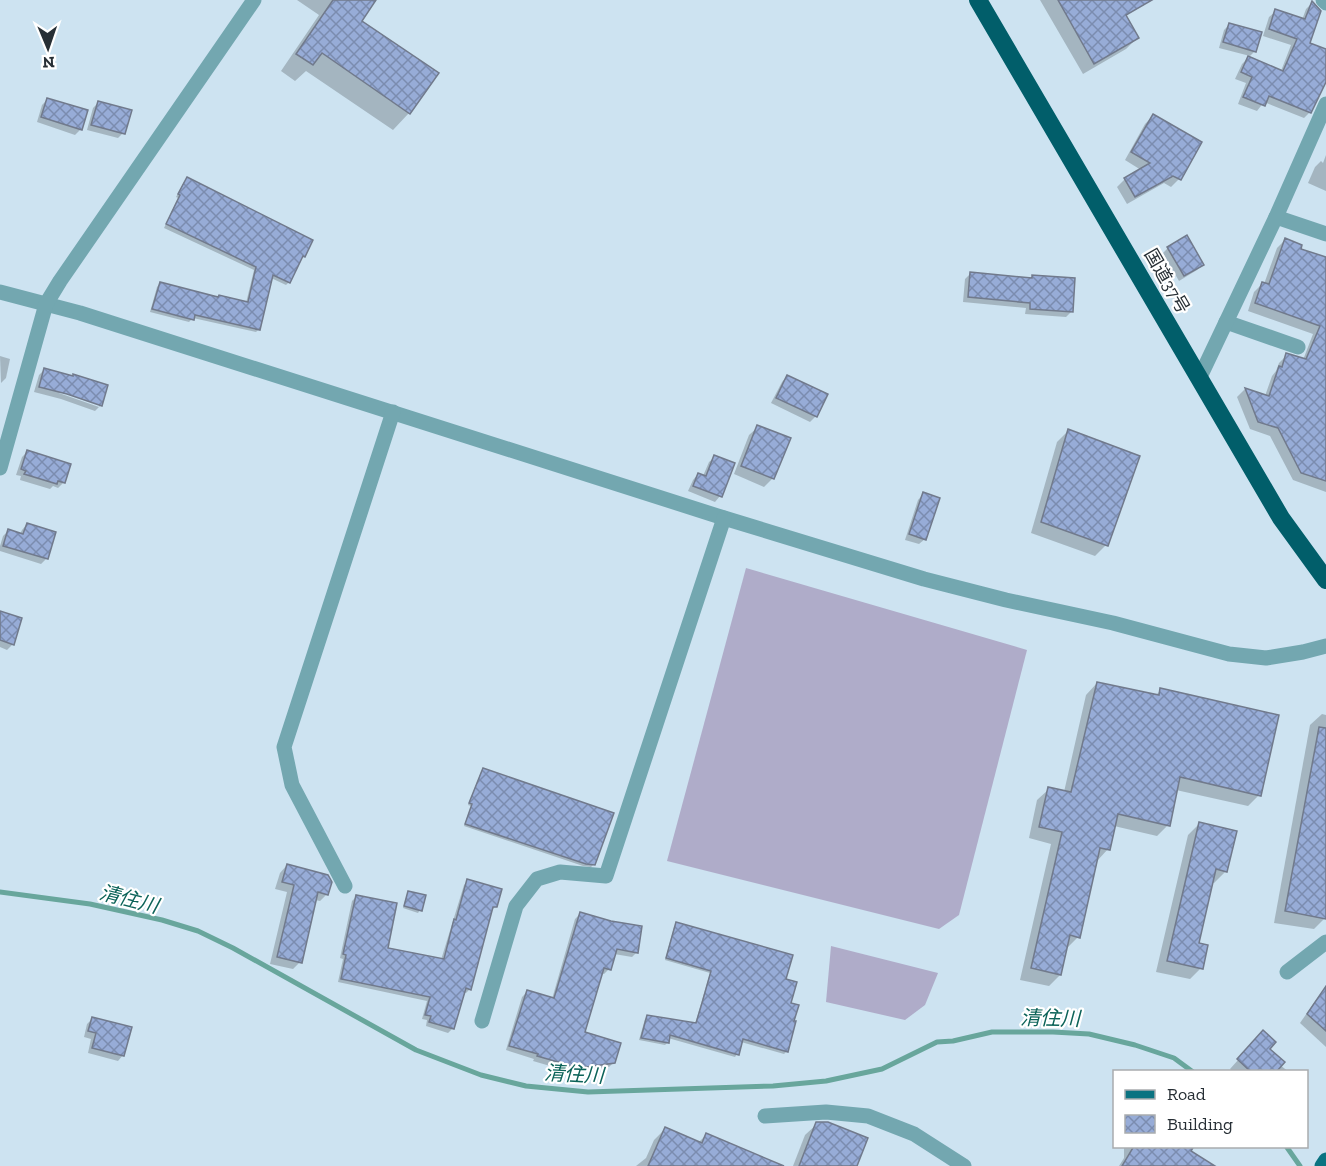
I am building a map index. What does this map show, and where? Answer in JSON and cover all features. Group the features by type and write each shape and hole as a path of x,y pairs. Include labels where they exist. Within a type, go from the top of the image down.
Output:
{"highway":[{"name":"国道37号","path":"978,0 1281,518 1326,580"}],"main road":[{"path":"1322,1166 1326,1160"}],"street":[{"path":"0,468 46,304 254,0"},
{"path":"1199,379 1276,217 1326,104"},
{"path":"1276,217 1326,234"},
{"path":"0,292 80,313 724,518 924,579 1006,600 1113,623 1229,654 1266,658 1326,646"},
{"path":"1226,322 1298,346"},
{"path":"345,886 292,785 284,747 393,412"},
{"path":"482,1021 516,906 537,879 560,872 606,876 724,518"},
{"path":"1287,972 1326,942"},
{"path":"765,1116 826,1112 868,1116 914,1134 964,1166"}],"shaded area":[{"path":"746,568 1027,650 959,915 939,929 667,861"},
{"path":"831,946 938,973 925,1005 905,1020 826,1002"}],"building":[{"path":"333,0 376,0 362,21 439,73 410,114 322,53 313,65 296,54"},
{"path":"1058,0 1152,0 1126,15 1139,38 1094,64"},
{"path":"1312,1 1321,11 1310,43 1326,49 1326,82 1311,113 1269,96 1265,106 1243,97 1252,77 1241,72 1248,56 1283,71 1297,39 1269,29 1275,9 1305,19"},
{"path":"1229,23 1262,32 1256,52 1223,42"},
{"path":"47,98 88,110 82,130 41,117"},
{"path":"98,101 132,110 125,134 91,125"},
{"path":"1153,114 1202,142 1181,180 1173,176 1135,197 1124,178 1150,163 1131,152"},
{"path":"187,177 313,240 290,283 273,275 260,330 195,315 194,320 152,309 160,282 248,302 256,267 166,224"},
{"path":"1187,235 1204,265 1184,276 1167,247"},
{"path":"1285,238 1302,245 1301,249 1326,257 1326,481 1301,473 1278,428 1258,422 1245,388 1269,396 1286,353 1306,359 1320,326 1255,303 1262,282 1269,284"},
{"path":"970,272 1032,278 1032,275 1075,278 1073,312 1030,309 1030,303 968,297"},
{"path":"44,368 108,385 102,406 39,387"},
{"path":"787,375 828,394 817,417 776,398"},
{"path":"757,425 791,438 774,479 741,466"},
{"path":"1068,429 1140,456 1108,546 1041,522"},
{"path":"27,450 71,464 65,483 58,481 57,484 24,474 26,471 21,469"},
{"path":"714,455 735,463 722,497 693,486 698,473 706,476"},
{"path":"923,492 940,498 926,540 909,534"},
{"path":"27,523 56,532 48,559 3,546 8,529 23,534"},
{"path":"0,611 22,618 14,645 0,640"},
{"path":"1097,682 1159,695 1160,688 1279,715 1261,796 1180,777 1170,826 1118,814 1110,850 1100,848 1080,938 1070,935 1061,975 1031,968 1062,832 1039,827 1048,787 1071,792"},
{"path":"1319,727 1326,728 1326,919 1285,911"},
{"path":"483,768 614,813 595,865 465,824 472,804 469,803"},
{"path":"1199,822 1237,831 1227,872 1216,869 1199,943 1208,945 1203,969 1167,961"},
{"path":"287,864 328,875 332,882 328,895 318,892 302,963 277,957 294,885 282,882"},
{"path":"467,879 502,889 497,907 493,907 471,990 466,988 454,1029 429,1022 431,1016 425,1015 430,997 341,979 346,955 343,954 356,895 397,903 388,948 444,959"},
{"path":"408,891 426,895 422,911 404,906"},
{"path":"580,912 611,921 642,926 638,953 617,949 611,970 604,968 585,1032 621,1043 615,1063 579,1068 509,1046 527,990 554,998"},
{"path":"676,922 793,955 786,979 797,982 791,1003 799,1005 788,1052 743,1039 739,1055 670,1035 669,1043 641,1038 647,1015 696,1023 711,971 666,958"},
{"path":"1326,986 1326,1031 1307,1014"},
{"path":"92,1017 132,1027 124,1056 92,1048 96,1033 88,1031"},
{"path":"1263,1030 1276,1042 1270,1049 1285,1062 1278,1070 1249,1070 1237,1059"},
{"path":"816,1122 828,1122 868,1138 857,1166 799,1166"},
{"path":"665,1127 702,1143 706,1133 784,1166 648,1166"},
{"path":"1133,1148 1193,1148 1191,1151 1215,1166 1122,1166"}],"waterway":[{"name":"清住川","path":"0,892 90,904 162,920 198,931 233,948 416,1050 481,1075 526,1086 588,1092 773,1086 826,1081 882,1069 937,1042 953,1041 992,1032 1089,1034 1135,1045 1174,1058 1190,1070"},
{"path":"1287,1148 1300,1166"}]}
